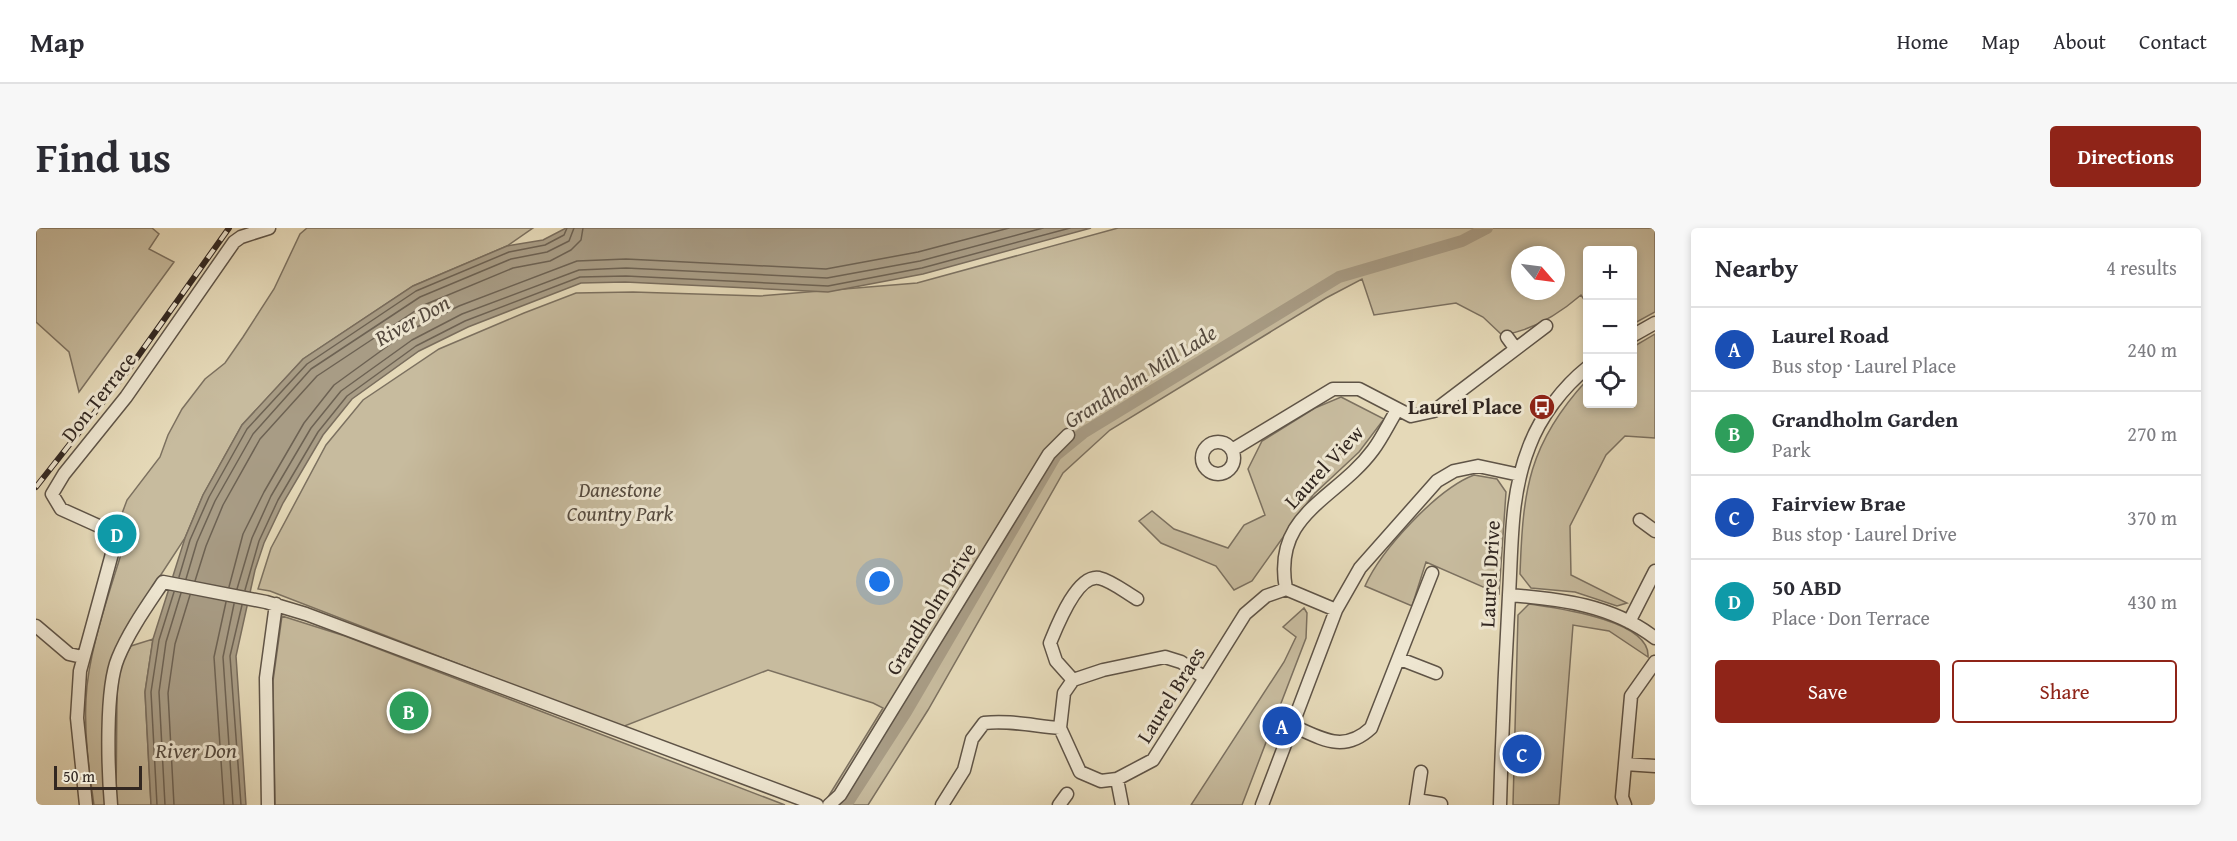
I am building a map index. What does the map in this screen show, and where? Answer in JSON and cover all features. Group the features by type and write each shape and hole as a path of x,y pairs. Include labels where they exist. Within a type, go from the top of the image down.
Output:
{"street":[{"name":"Don Terrace","path":"86,805 77,718 82,657 116,539 112,532 61,509 54,500 55,488 126,397 234,242 241,237 269,228"},
{"path":"1637,333 1655,323"},
{"path":"1232,450 1334,389 1359,389 1410,416 1434,411 1452,400 1515,348 1546,326"},
{"path":"1506,337 1515,348"},
{"name":"Laurel Drive","path":"1500,805 1513,511 1529,445 1550,408 1583,371"},
{"name":"Laurel View","path":"1286,589 1284,550 1292,531 1304,515 1373,450 1397,410"},
{"name":"Grandholm Drive","path":"829,805 840,795 1049,454 1068,435"},
{"path":"1262,805 1336,610 1360,568 1437,481 1465,466 1478,466 1520,476"},
{"path":"1640,520 1655,531"},
{"path":"1629,622 1655,571"},
{"path":"1291,725 1339,743 1362,736 1371,728 1432,573"},
{"path":"1073,680 1056,661 1050,643 1081,585 1090,578 1100,578 1137,598"},
{"path":"111,805 108,765 112,691 117,659 141,614 163,582 271,603 817,805"},
{"path":"1286,589 1336,610"},
{"name":"Laurel Braes","path":"1117,779 1153,760 1245,614 1266,596 1286,589"},
{"path":"1509,594 1564,599 1597,608 1629,622 1655,638"},
{"path":"268,805 266,678 271,603"},
{"path":"36,626 69,654 82,657"},
{"path":"1122,805 1117,779 1101,781 1080,772 1060,728 1064,693 1073,680 1104,670 1165,657 1181,662 1205,678"},
{"path":"1400,659 1436,673"},
{"path":"1624,805 1622,797 1631,696 1655,662"},
{"path":"942,805 964,770 972,739 984,723 1004,720 1020,725 1060,728"},
{"path":"1626,764 1655,766"},
{"path":"1420,772 1417,803 1441,804"},
{"path":"1059,805 1067,794"}],"green space":[{"path":"36,228 152,228 159,234 149,249 174,262 79,392 69,352 36,322"},
{"path":"307,228 533,228 507,246 413,286 303,359 242,425 203,495 185,538 145,599 112,661 106,805 94,805 86,739 86,699 91,660 125,541 117,527 127,500 160,457 168,435 182,409 205,379 225,363 243,337 274,289 300,234"},
{"name":"Danestone Country Park","path":"1118,228 1655,228 1655,312 1637,322 1637,246 1583,246 1583,298 1581,295 1544,321 1523,330 1502,335 1483,317 1456,303 1374,315 1362,279 1326,298 1110,430 1063,473 928,710 868,805 828,805 825,802 883,708 873,703 768,670 622,727 270,591 258,589 271,548 326,445 363,400 439,349 576,293 633,292 760,296 917,283"},
{"path":"1655,334 1655,438 1625,436 1606,455 1570,526 1571,575 1627,603 1617,606 1575,592 1531,588 1520,574 1521,544 1527,493 1532,469 1541,447 1567,403 1583,385 1583,408 1637,408 1637,345"},
{"path":"1341,397 1384,419 1359,452 1313,495 1252,581 1234,590 1216,566 1161,543 1139,521 1152,511 1174,529 1228,548 1244,525 1265,515 1248,469 1262,441 1315,408"},
{"path":"1474,475 1497,479 1506,492 1499,594 1426,562 1412,606 1365,586 1384,555 1412,522 1444,493"},
{"path":"1529,604 1579,613 1619,625 1645,644 1648,657 1609,631 1573,625 1559,805 1513,805 1518,615"},
{"path":"1304,608 1307,613 1306,638 1242,805 1191,805 1284,662 1296,637 1283,627"},
{"path":"282,616 345,636 785,805 275,805 273,681"},
{"path":"153,639 145,692 151,805 116,805 117,693 120,665 131,646"}],"water":[{"name":"River Don","path":"566,228 1091,228 923,274 828,292 625,282 581,283 468,327 419,351 352,399 323,435 283,503 264,543 255,570 236,656 246,805 151,805 145,692 153,639 185,538 203,495 242,425 303,359 413,286 507,246 543,240"}],"waterway":[{"name":"Grandholm Mill Lade","path":"846,805 906,712 1056,455 1083,433 1339,277 1462,241 1487,228"}],"railway":[{"path":"36,487 129,369 229,228"}],"place":[{"name":"Laurel Place","path":"1542,407"},
{"name":"50 ABD","path":"117,534"},
{"name":"Grandholm Garden","path":"409,711"},
{"name":"Laurel Road","path":"1282,726"},
{"name":"Fairview Brae","path":"1522,754"}]}
